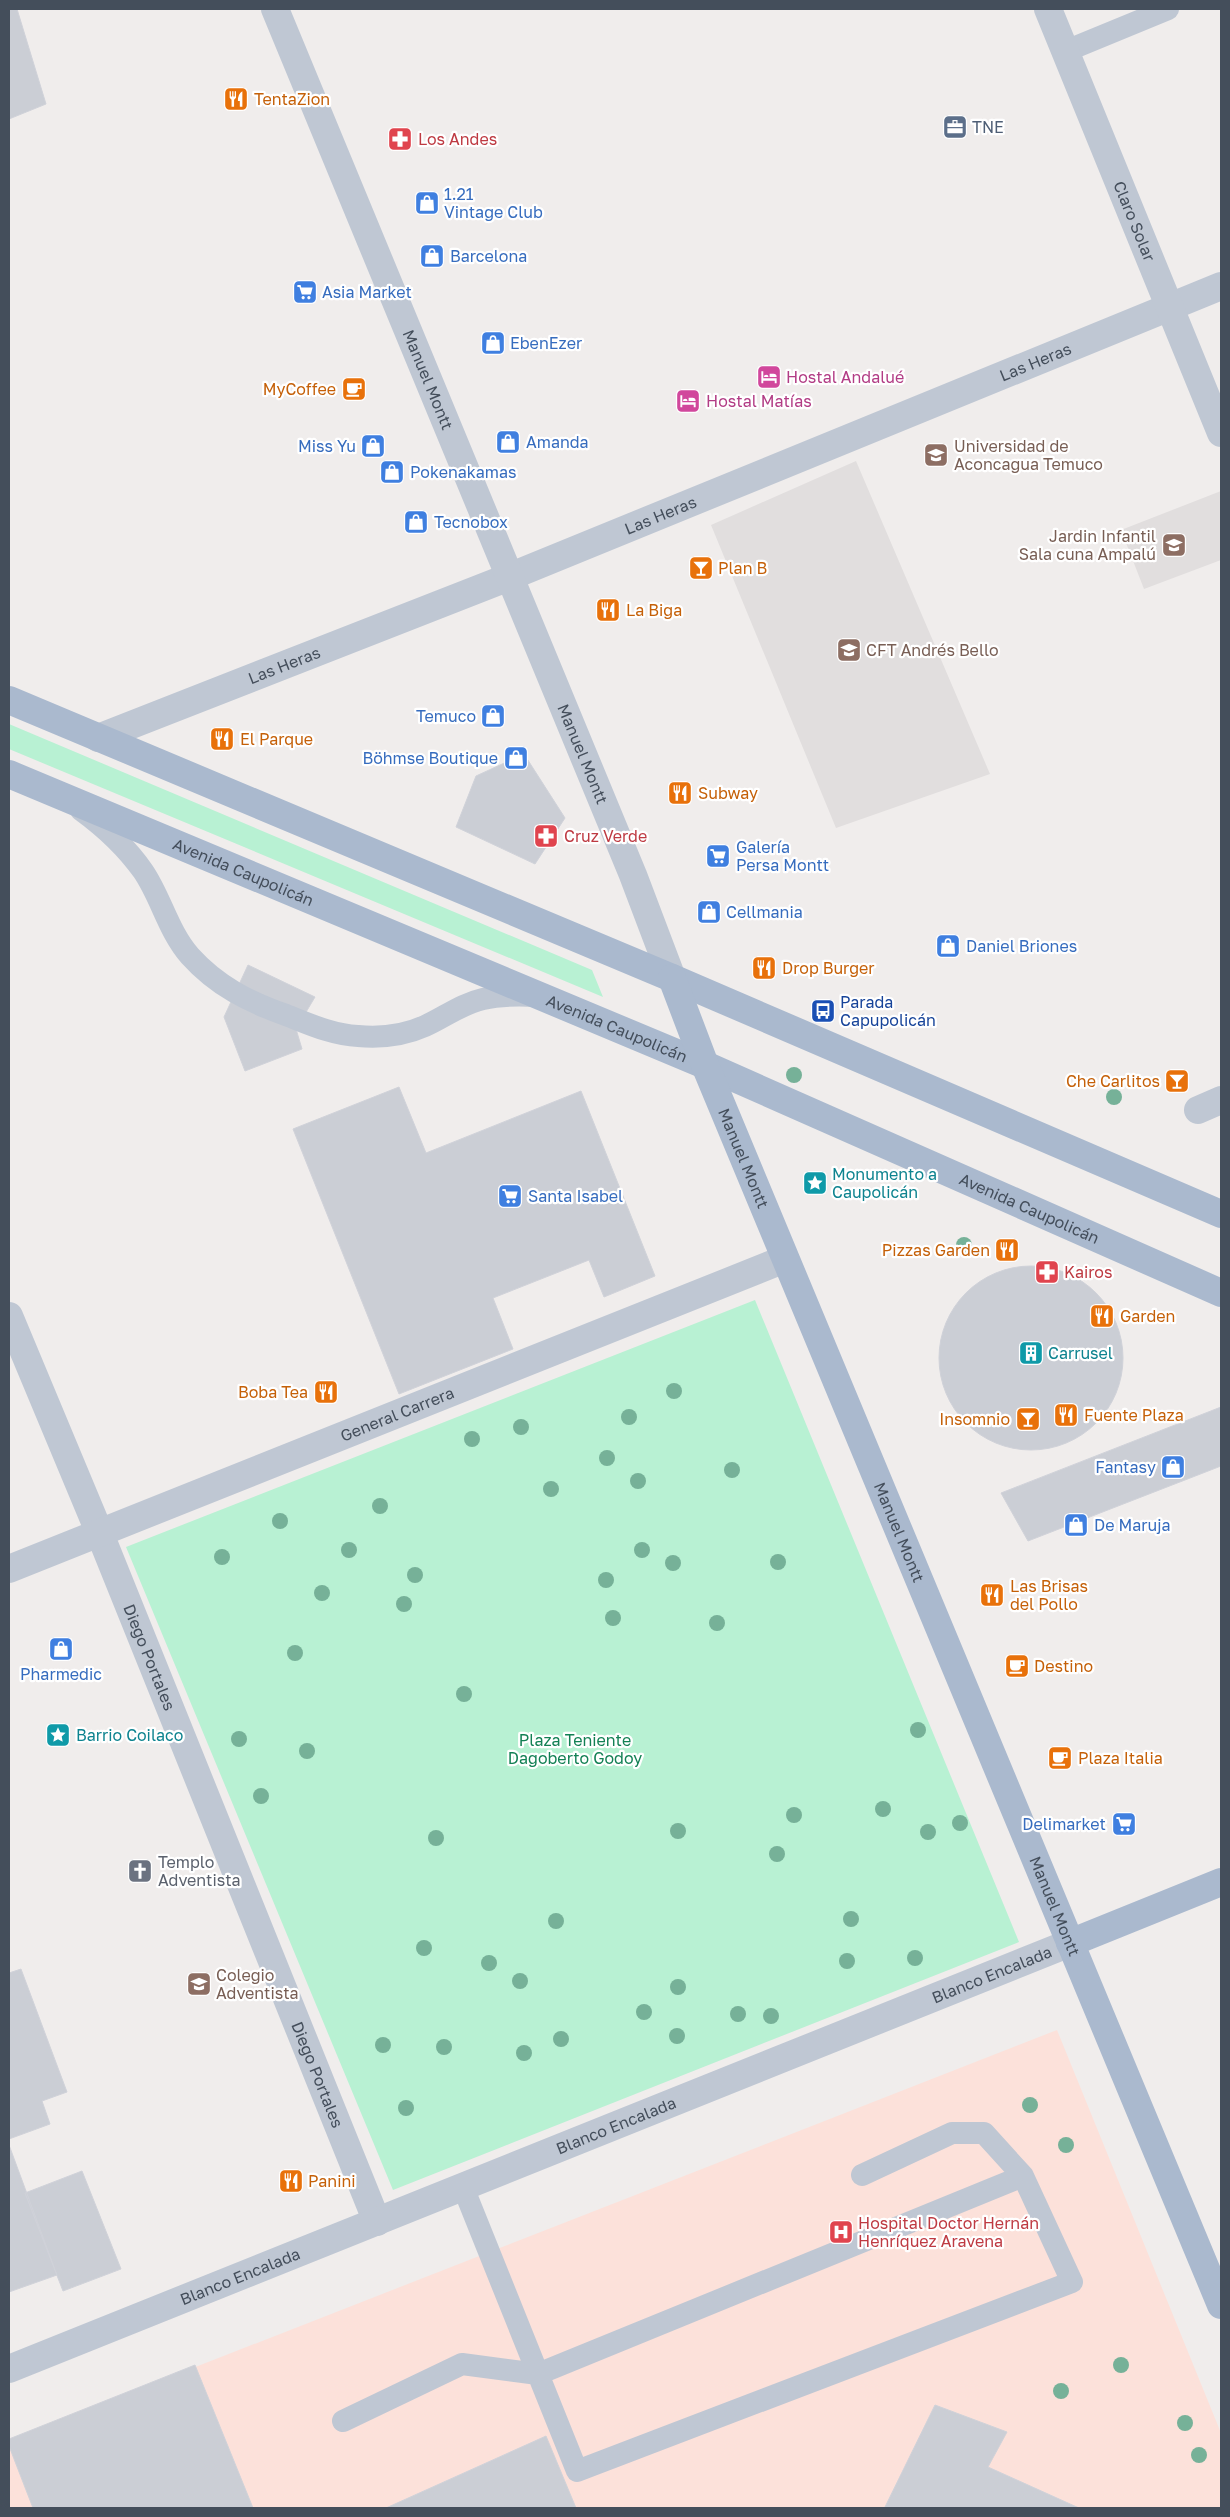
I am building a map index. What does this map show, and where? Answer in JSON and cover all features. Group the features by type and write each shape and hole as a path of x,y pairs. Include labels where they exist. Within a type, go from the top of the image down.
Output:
{"main road":[{"path":"9,700 672,978 1221,1214"},
{"name":"Avenida Caupolicán","path":"9,774 705,1065 1221,1292"},
{"name":"Manuel Montt","path":"672,978 705,1065 785,1259 1221,2304"},
{"name":"Blanco Encalada","path":"1070,1943 1221,1882"}],"street":[{"name":"Manuel Montt","path":"275,9 672,978"},
{"name":"Claro Solar","path":"1048,9 1221,433"},
{"name":"Las Heras","path":"98,738 509,577 1221,286"},
{"name":"General Carrera","path":"9,1569 785,1259"},
{"name":"Diego Portales","path":"9,1316 100,1534 377,2222"},
{"name":"Blanco Encalada","path":"9,2369 1070,1943"}],"lane":[{"path":"1066,51 1168,9"},
{"path":"64,797 95,820 143,871 165,916 189,955 217,981 258,1005 332,1033 384,1036 425,1026 452,1010 482,999 511,995 540,996"},
{"path":"463,2187 577,2471 1072,2282 1024,2176 984,2133 952,2132 862,2175"},
{"path":"343,2421 462,2364 538,2374 1024,2176"}],"shaded area":[{"name":"CFT Andrés Bello","path":"856,461 990,774 836,828 711,525"},
{"name":"Jardin Infantil Sala cuna Ampalú","path":"1221,491 1221,560 1144,589 1121,530"},
{"name":"Hospital Doctor Hernán Henríquez Aravena","path":"1057,2030 1221,2433 1221,2508 9,2508 9,2440"}],"green space":[{"path":"9,724 592,970 603,997 9,749"},
{"name":"Plaza Teniente Dagoberto Godoy","path":"755,1300 1019,1942 393,2190 126,1547"}],"building":[{"path":"9,9 17,9 46,104 9,119"},
{"path":"524,754 565,818 535,864 456,827 476,776"},
{"path":"248,965 315,997 296,1029 302,1049 245,1071 224,1017"},
{"path":"399,1087 426,1153 581,1091 655,1276 604,1297 589,1260 493,1298 513,1349 399,1394 293,1129"},
{"name":"Carrusel","path":"1031,1266 1049,1268 1066,1273 1096,1293 1116,1323 1121,1340 1123,1358 1121,1376 1116,1393 1096,1423 1066,1443 1049,1448 1031,1450 1013,1448 996,1443 966,1423 946,1393 941,1376 939,1358 941,1340 946,1323 966,1293 996,1273 1013,1268"},
{"path":"1221,1407 1221,1466 1028,1541 1001,1493"},
{"path":"21,1969 67,2092 42,2101 50,2124 9,2139 9,1973"},
{"path":"9,2145 57,2275 9,2292"},
{"path":"82,2171 121,2269 63,2291 25,2193"},
{"path":"195,2365 253,2508 33,2508 9,2446 9,2439"},
{"path":"935,2405 1007,2432 988,2467 1079,2508 885,2507"},
{"path":"546,2436 576,2508 386,2508"}],"place":[{"name":"TentaZion","path":"236,99"},
{"name":"TNE","path":"955,127"},
{"name":"Los Andes","path":"400,139"},
{"name":"1.21 Vintage Club","path":"427,203"},
{"name":"Barcelona","path":"432,256"},
{"name":"Asia Market","path":"305,292"},
{"name":"EbenEzer","path":"493,343"},
{"name":"Hostal Andalué","path":"769,377"},
{"name":"MyCoffee","path":"354,389"},
{"name":"Hostal Matías","path":"688,401"},
{"name":"Amanda","path":"508,442"},
{"name":"Miss Yu","path":"373,446"},
{"name":"Universidad de Aconcagua Temuco","path":"936,455"},
{"name":"Pokenakamas","path":"392,472"},
{"name":"Tecnobox","path":"416,522"},
{"name":"Jardin Infantil Sala cuna Ampalú","path":"1174,545"},
{"name":"Plan B","path":"701,568"},
{"name":"La Biga","path":"608,610"},
{"name":"CFT Andrés Bello","path":"849,650"},
{"name":"Temuco","path":"493,716"},
{"name":"El Parque","path":"222,739"},
{"name":"Böhmse Boutique","path":"516,758"},
{"name":"Subway","path":"680,793"},
{"name":"Cruz Verde","path":"546,836"},
{"name":"Galería Persa Montt","path":"718,856"},
{"name":"Cellmania","path":"709,912"},
{"name":"Daniel Briones","path":"948,946"},
{"name":"Drop Burger","path":"764,968"},
{"name":"Parada Capupolicán","path":"823,1011"},
{"name":"Che Carlitos","path":"1177,1081"},
{"name":"Monumento a Caupolicán","path":"815,1183"},
{"name":"Santa Isabel","path":"510,1196"},
{"name":"Pizzas Garden","path":"1007,1250"},
{"name":"Kairos","path":"1047,1272"},
{"name":"Garden","path":"1102,1316"},
{"name":"Carrusel","path":"1031,1353"},
{"name":"Boba Tea","path":"326,1392"},
{"name":"Fuente Plaza","path":"1066,1415"},
{"name":"Insomnio","path":"1028,1419"},
{"name":"Fantasy","path":"1173,1467"},
{"name":"De Maruja","path":"1076,1525"},
{"name":"Las Brisas del Pollo","path":"992,1595"},
{"name":"Pharmedic","path":"61,1649"},
{"name":"Destino","path":"1017,1666"},
{"name":"Barrio Coilaco","path":"58,1735"},
{"name":"Plaza Italia","path":"1060,1758"},
{"name":"Delimarket","path":"1124,1824"},
{"name":"Templo Adventista","path":"140,1871"},
{"name":"Colegio Adventista","path":"199,1984"},
{"name":"Panini","path":"291,2181"},
{"name":"Hospital Doctor Hernán Henríquez Aravena","path":"841,2232"}]}
